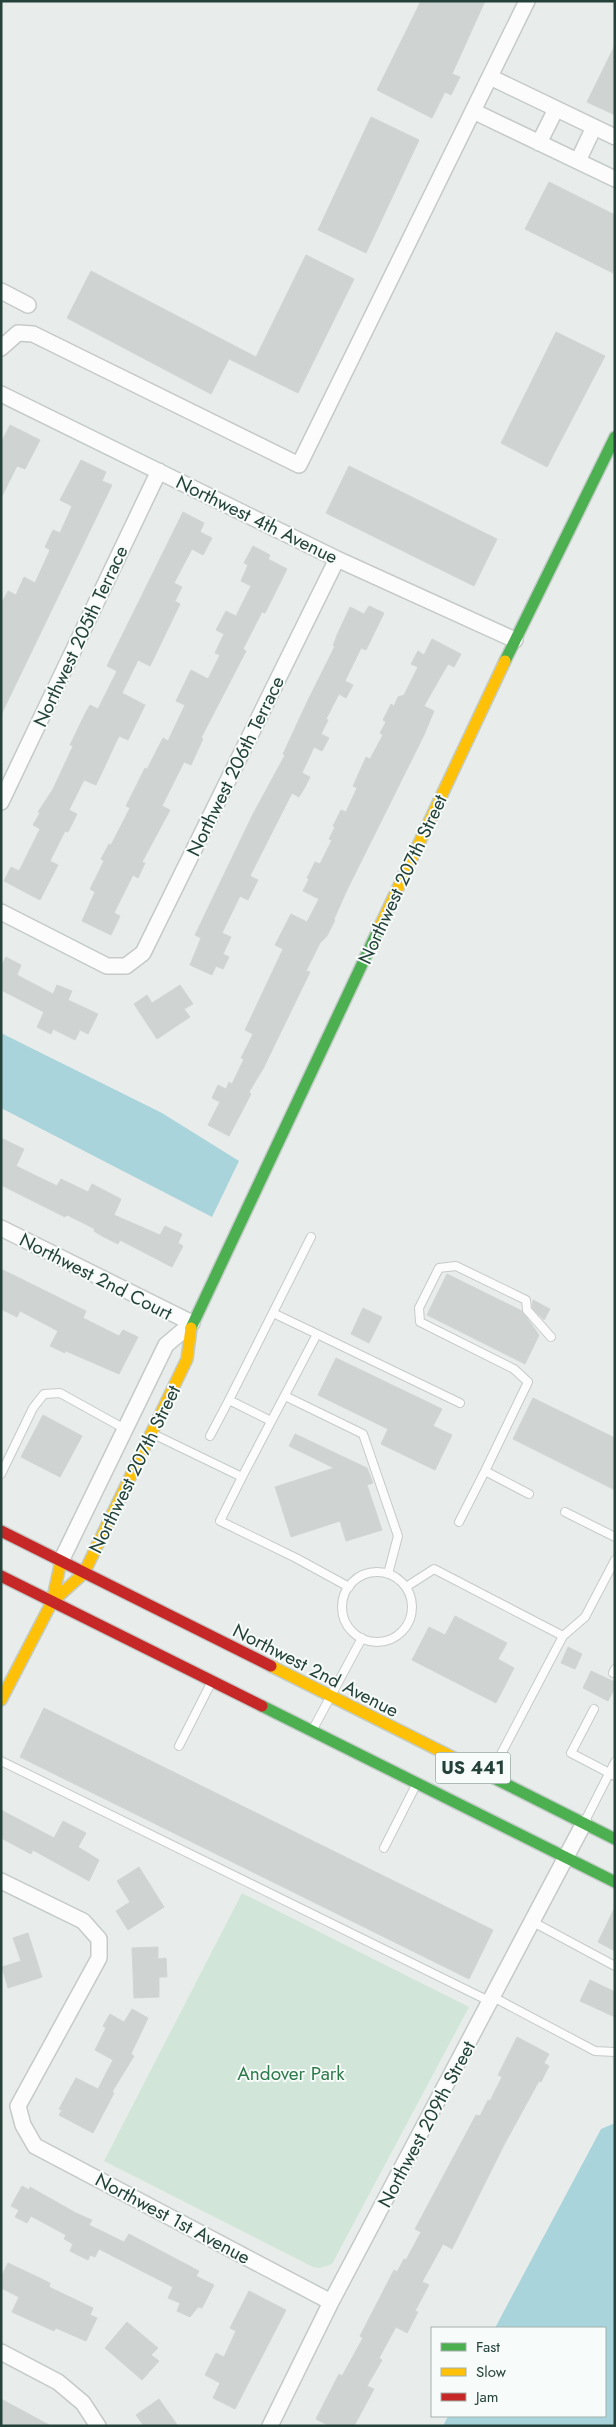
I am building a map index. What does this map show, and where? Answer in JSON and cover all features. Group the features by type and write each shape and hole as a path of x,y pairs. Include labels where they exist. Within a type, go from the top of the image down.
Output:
{"street":[{"path":"1,348 18,333 33,334 300,465 527,1"},
{"path":"490,77 615,137"},
{"path":"539,142 556,109"},
{"path":"473,111 615,179"},
{"path":"578,161 594,127"},
{"path":"1,291 28,305"},
{"name":"Northwest 4th Avenue","path":"1,394 337,559 515,640"},
{"name":"Northwest 207th Street","path":"52,1602 84,1573 187,1359 192,1323 515,640 615,437"},
{"name":"Northwest 205th Terrace","path":"1,802 159,471"},
{"name":"Northwest 206th Terrace","path":"1,912 107,966 126,966 143,953 337,559"},
{"name":"Northwest 2nd Court","path":"1,1228 192,1323"},
{"name":"Northwest 207th Street","path":"1,1700 52,1602 61,1561 166,1345 192,1323"},
{"name":"Northwest 2nd Avenue","path":"1,1531 615,1838"},
{"name":"US 441","path":"1,1576 615,1882"},
{"name":"Northwest 209th Street","path":"270,2426 331,2302 584,1823"},
{"name":"Northwest 1st Avenue","path":"1,1881 83,1921 99,1938 99,1958 18,2106 23,2125 35,2146 331,2302"},
{"path":"1,2352 58,2382 83,2403 98,2426"}],"lane":[{"path":"598,471 615,460"},
{"path":"210,1436 311,1237"},
{"path":"459,1522 528,1382 514,1369 420,1322 419,1308 439,1268 456,1266 526,1300 527,1310 551,1337"},
{"path":"273,1313 460,1403"},
{"path":"317,1334 220,1521 296,1558 349,1587"},
{"path":"1,1474 33,1408 44,1394 60,1393 125,1429"},
{"path":"285,1396 363,1434 398,1536 388,1574"},
{"path":"229,1400 271,1422"},
{"path":"151,1433 242,1477"},
{"path":"485,1471 529,1494"},
{"path":"565,1512 615,1537"},
{"path":"490,1776 563,1636 585,1617 615,1560"},
{"path":"406,1587 434,1569 563,1636"},
{"path":"377,1572 388,1574 398,1579 406,1587 411,1598 412,1610 409,1622 402,1631 392,1638 381,1642 362,1638 350,1629 342,1608 349,1587 356,1579 366,1574 377,1572"},
{"path":"312,1731 362,1638"},
{"path":"179,1746 212,1681"},
{"path":"594,1709 571,1753 612,1774"},
{"path":"1,1761 595,2051 615,2052"},
{"path":"584,1823 612,1774 615,1762"},
{"path":"384,1848 417,1784"},
{"path":"533,1922 615,1966"}],"green space":[{"name":"Andover Park","path":"242,1893 469,2007 332,2264 320,2268 313,2267 104,2161"}],"water":[{"path":"1,1033 162,1113 239,1161 212,1217 1,1108"},
{"path":"615,2123 615,2426 443,2426 448,2417 606,2417 606,2327 496,2327 601,2129"}],"building":[{"path":"421,1 485,1 452,74 460,77 451,95 445,92 432,118 377,90"},
{"path":"615,45 615,115 587,102"},
{"path":"371,117 419,140 366,253 318,230"},
{"path":"549,182 615,215 615,274 525,229"},
{"path":"306,255 354,279 298,393 229,359 211,394 67,318 91,271 256,357"},
{"path":"556,332 605,356 547,467 501,443"},
{"path":"10,425 40,440 25,469 17,466 1,498 1,443"},
{"path":"81,460 106,472 102,481 112,485 1,715 1,604 8,591 16,595 24,577 35,583 50,550 45,547 53,530 60,533 72,506 60,500"},
{"path":"349,466 497,539 474,586 326,513"},
{"path":"183,512 204,523 200,532 212,538 203,555 192,549 174,583 182,587 175,601 180,604 150,666 138,660 122,693 145,705 128,740 119,736 96,785 84,780 69,810 77,814 68,832 65,831 50,861 58,865 40,900 4,881 11,867 19,871 40,829 33,825 40,813 38,812 53,789 73,746 70,745 85,714 90,705 98,709 117,671 107,666"},
{"path":"253,546 270,555 268,559 287,569 265,613 262,612 243,649 246,651 201,738 203,739 191,765 184,762 162,806 170,810 142,862 145,863 138,878 133,875 114,913 120,916 111,935 82,921 95,892 90,889 104,861 101,859 109,844 111,845 130,808 126,806 145,768 147,769 163,738 168,741 185,705 176,701 191,670 208,679 220,655 215,653 224,634 216,630 226,611 236,616 251,586 241,581 248,565 244,563"},
{"path":"369,606 384,613 366,650 361,648 345,681 353,685 346,698 339,694 326,719 328,720 321,734 329,738 322,751 314,747 302,773 310,777 305,787 299,797 292,793 250,876 258,880 248,900 240,896 222,933 231,937 223,954 229,957 223,969 216,966 212,975 190,965 201,938 195,935 253,814 285,755 283,754 335,646 333,646 337,635 350,607 364,614"},
{"path":"432,639 461,654 454,667 448,664 424,706 434,711 424,735 346,892 327,936 320,943 306,971 310,972 263,1069 249,1092 251,1094 229,1136 208,1125 220,1102 212,1098 218,1085 226,1089 229,1082 232,1084 244,1059 241,1058 253,1034 245,1030 283,949 275,945 291,914 307,922 319,899 303,891 309,879 307,878 315,862 320,864 332,840 329,839 341,810 346,812 357,788 353,786 366,757 370,759 383,735 380,733 386,722 383,720 391,704 394,706 398,697 404,695 418,667 411,664 418,651 424,655"},
{"path":"6,957 21,965 17,975 53,994 57,985 72,991 68,1000 98,1014 88,1034 80,1030 75,1040 53,1029 51,1034 37,1027 44,1012 1,990 1,966"},
{"path":"180,985 193,1004 184,1009 190,1017 157,1039 134,1004 147,995 152,1003"},
{"path":"1,1138 24,1149 16,1166 57,1186 61,1179 88,1192 92,1184 121,1199 114,1215 160,1235 165,1226 182,1234 178,1243 183,1246 172,1267 120,1240 118,1244 94,1231 95,1229 67,1215 65,1217 1,1185"},
{"path":"1,1269 86,1311 83,1318 119,1336 123,1330 138,1337 119,1374 50,1346 58,1331 20,1311 17,1317 1,1309"},
{"path":"447,1274 522,1311 539,1335 525,1364 427,1315"},
{"path":"533,1300 550,1309 544,1320 532,1308"},
{"path":"363,1308 382,1317 369,1343 351,1334"},
{"path":"336,1358 442,1409 433,1426 452,1435 435,1470 381,1444 388,1429 318,1395"},
{"path":"533,1398 615,1438 615,1490 513,1439"},
{"path":"43,1415 82,1436 60,1477 21,1457"},
{"path":"295,1434 367,1468 373,1483 367,1485 382,1530 346,1541 340,1521 291,1537 275,1487 334,1468 289,1446"},
{"path":"455,1616 507,1643 498,1659 514,1668 496,1703 412,1660 429,1627 445,1635"},
{"path":"568,1647 582,1654 575,1669 561,1663"},
{"path":"591,1671 615,1682 615,1688 608,1701 583,1688"},
{"path":"44,1708 493,1930 469,1979 20,1757"},
{"path":"1,1810 54,1838 63,1821 86,1833 78,1847 99,1860 89,1881 33,1850 31,1854 1,1838"},
{"path":"139,1867 164,1907 128,1930 116,1911 130,1902 117,1881"},
{"path":"615,1907 615,1951 598,1942"},
{"path":"28,1933 42,1977 8,1988 2,1967 21,1961 13,1938"},
{"path":"158,1947 158,1959 166,1958 167,1977 159,1977 159,1997 134,1998 132,1948"},
{"path":"590,1980 615,1992 615,2017 580,2001"},
{"path":"132,2009 148,2018 131,2054 134,2056 112,2092 114,2093 93,2133 59,2115 62,2110 59,2109 76,2078 98,2089 113,2060 95,2050 106,2028 103,2026 110,2014 124,2022"},
{"path":"517,2037 549,2054 544,2063 549,2066 504,2145 452,2249 443,2244 422,2282 429,2285 415,2311 418,2312 407,2333 396,2327 379,2358 382,2360 367,2386 374,2389 354,2426 329,2426 316,2419 339,2374 342,2376 363,2338 360,2336 394,2270 397,2272 404,2259 406,2260 421,2232 415,2229 476,2115 480,2116 488,2100 490,2101 502,2077 498,2075"},
{"path":"22,2186 29,2190 30,2187 92,2220 89,2225 124,2242 129,2234 199,2271 196,2276 214,2285 202,2308 198,2307 190,2317 177,2311 180,2303 168,2298 173,2287 99,2249 95,2257 90,2255 88,2260 70,2251 73,2244 64,2239 66,2235 31,2216 27,2223 15,2217 19,2210 11,2206"},
{"path":"8,2263 50,2283 49,2287 93,2308 90,2315 97,2318 86,2341 56,2328 54,2331 12,2312 19,2297 1,2288 1,2277"},
{"path":"249,2291 286,2310 235,2409 213,2398 220,2383 205,2375 216,2353 224,2357 236,2331 230,2328"},
{"path":"127,2322 158,2348 151,2355 159,2361 142,2380 105,2348"},
{"path":"1,2399 51,2426 1,2426"},
{"path":"159,2399 178,2426 144,2426 136,2415"}],"traffic: fast":[{"path":"505,661 615,437"},
{"path":"191,1328 380,926"},
{"path":"262,1706 615,1882"},
{"path":"490,1776 615,1839"}],"traffic: slow":[{"path":"380,926 505,661"},
{"path":"52,1602 84,1573 187,1359 191,1328"},
{"path":"1,1700 52,1602 61,1561"},
{"path":"271,1666 490,1776"}],"traffic: jam":[{"path":"1,1531 271,1666"},
{"path":"1,1576 262,1706"}]}
